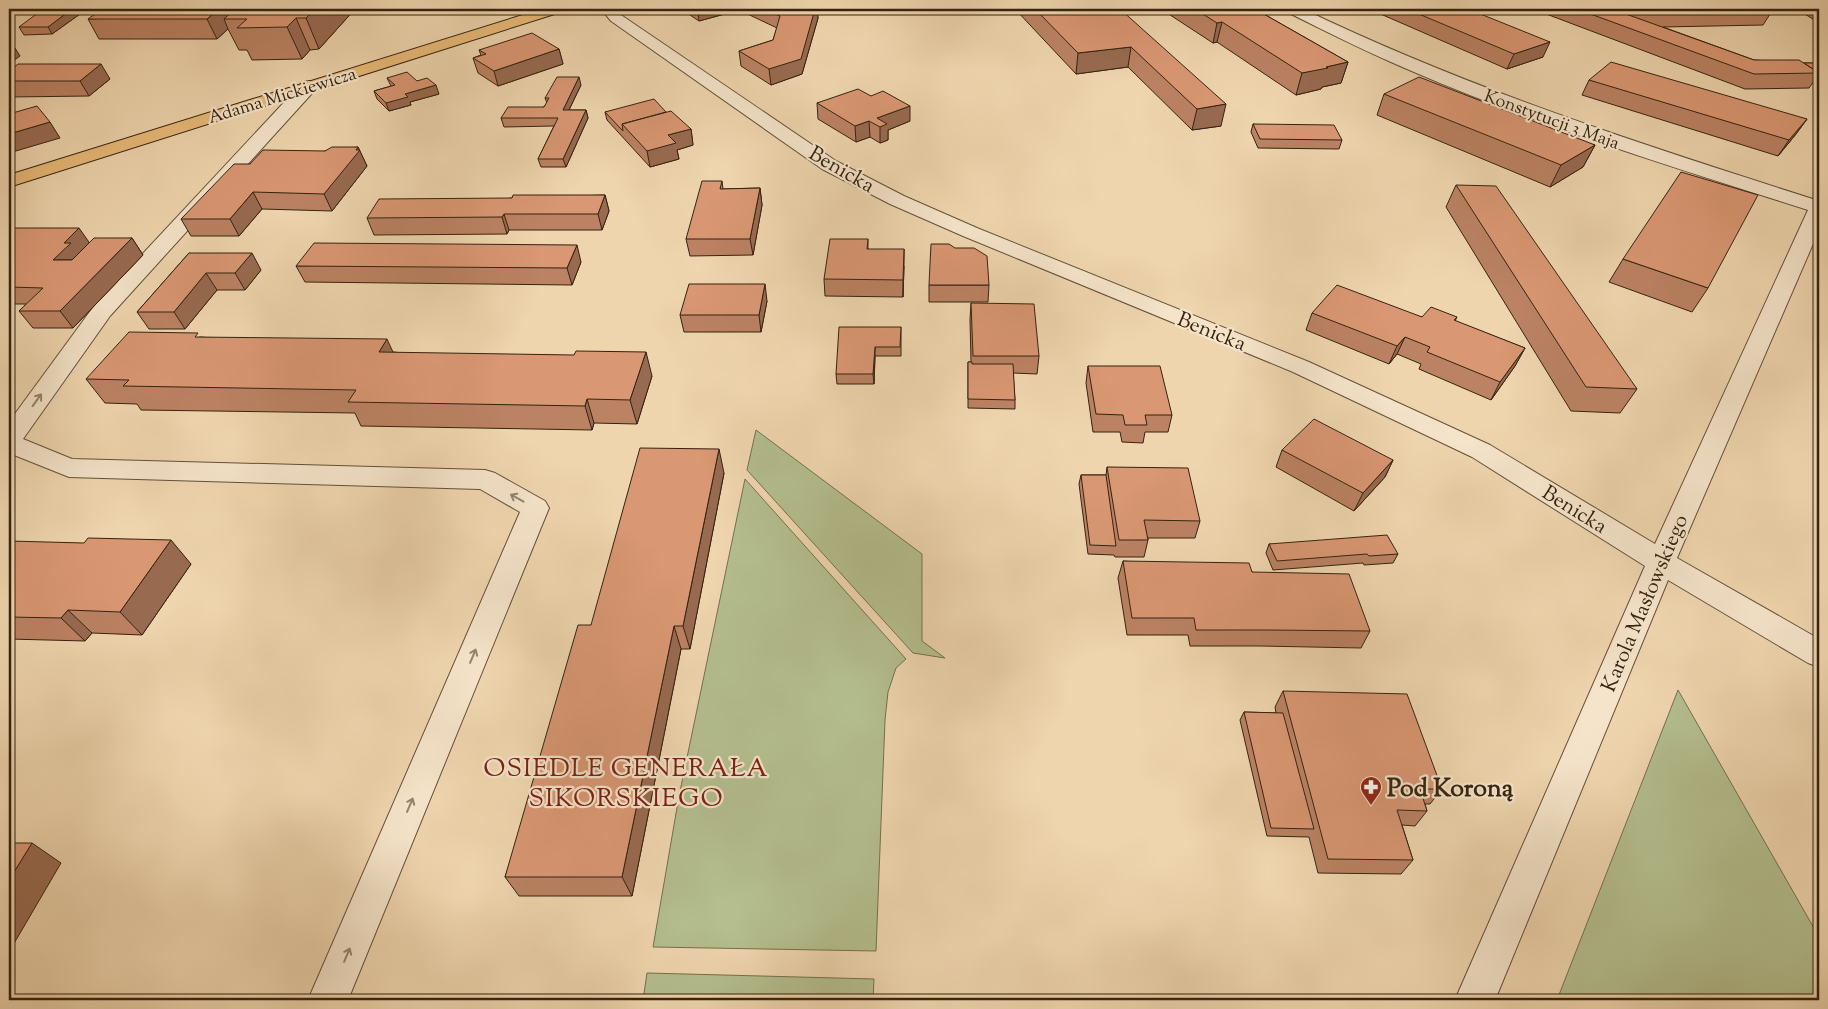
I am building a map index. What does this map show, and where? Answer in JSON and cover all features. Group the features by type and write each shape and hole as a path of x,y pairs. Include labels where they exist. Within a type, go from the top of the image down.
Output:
{"main road":[{"name":"Adama Mickiewicza","path":"9,181 556,9"}],"street":[{"name":"Benicka","path":"608,9 624,23 829,165 896,200 962,229 1301,367 1481,451 1661,562 1819,654"},
{"name":"Konstytucji 3 Maja","path":"1292,9 1431,74 1488,96 1591,134 1819,207"},
{"path":"309,86 102,311 9,441 69,468 485,480 534,508 328,1000"},
{"name":"Karola Masłowskiego","path":"1475,1000 1661,562 1819,207"}],"green space":[{"path":"756,430 922,554 922,641 945,658 913,653 747,470"},
{"path":"745,479 906,659 896,668 888,692 885,720 876,951 653,947 679,796"},
{"path":"1678,690 1819,937 1819,1000 1557,1000"},
{"path":"647,973 874,979 873,1000 643,1000"}],"building":[{"path":"72,9 48,27 19,27 42,10"},
{"path":"102,9 219,9 207,19 88,19"},
{"path":"235,9 315,9 306,18 296,18 287,27 237,28 247,19 224,19"},
{"path":"691,9 714,9 698,13"},
{"path":"764,9 815,9 801,59 769,69 739,51 773,40 780,16"},
{"path":"1035,9 1120,9 1226,104 1197,109 1131,47 1078,53"},
{"path":"1195,9 1255,9 1348,62 1302,73 1222,22 1217,23"},
{"path":"1407,9 1468,9 1550,42 1514,54"},
{"path":"1577,9 1612,9 1754,60 1799,60 1819,73 1754,74"},
{"path":"1644,9 1769,9 1772,11 1650,13"},
{"path":"532,33 559,49 494,71 473,58 486,54 479,50"},
{"path":"1611,62 1807,119 1789,140 1589,80"},
{"path":"1804,63 1819,63 1819,73"},
{"path":"18,64 101,64 80,81 9,81 9,71"},
{"path":"407,72 417,81 427,78 436,85 405,94 408,97 386,103 374,91 395,85 387,78"},
{"path":"557,77 579,77 563,110 586,110 563,159 538,159 558,118 501,118 508,107 544,107 549,98 545,98"},
{"path":"1419,77 1595,145 1561,165 1384,94"},
{"path":"858,89 871,96 883,91 910,106 877,118 887,124 880,127 869,121 855,126 817,103"},
{"path":"654,99 666,112 622,124 623,131 605,112"},
{"path":"37,106 50,122 9,134 9,114"},
{"path":"671,111 691,129 668,135 676,143 647,151 622,124"},
{"path":"1253,124 1334,125 1342,140 1260,139"},
{"path":"332,147 358,147 356,150 360,150 324,194 253,192 230,219 181,219 234,164 250,164 263,150 325,151"},
{"path":"1681,172 1758,195 1708,288 1623,259"},
{"path":"702,181 722,181 720,189 760,188 750,239 686,239"},
{"path":"1456,185 1496,186 1637,389 1586,387"},
{"path":"513,195 605,195 598,214 504,214 502,217 367,218 379,199 512,198"},
{"path":"15,228 79,228 64,243 71,243 53,260 72,260 94,238 132,238 60,311 19,311 43,288 9,287 9,234"},
{"path":"830,239 868,239 867,249 904,249 903,280 824,279"},
{"path":"314,243 577,245 567,268 296,266"},
{"path":"931,244 949,244 955,248 974,248 987,256 989,285 929,285"},
{"path":"189,253 252,253 235,273 206,273 174,312 137,312"},
{"path":"689,284 765,284 759,315 680,315"},
{"path":"1337,285 1422,317 1431,307 1457,317 1454,320 1525,348 1500,382 1427,352 1430,347 1405,337 1397,346 1312,313"},
{"path":"971,303 1034,304 1039,356 973,356"},
{"path":"839,327 901,327 900,347 875,347 873,374 836,374"},
{"path":"129,332 198,333 195,337 387,339 379,352 574,355 576,351 646,352 630,400 587,399 585,406 348,402 356,390 123,386 129,380 86,379"},
{"path":"968,362 972,362 972,364 1013,364 1015,400 968,399"},
{"path":"1088,366 1160,366 1172,415 1145,415 1147,425 1125,425 1123,415 1096,414"},
{"path":"1314,419 1393,460 1363,493 1282,450"},
{"path":"640,448 719,449 683,626 674,626 622,877 505,877 578,625 591,625"},
{"path":"1107,467 1188,468 1200,521 1144,520 1148,540 1119,540"},
{"path":"1081,475 1106,475 1116,546 1090,545"},
{"path":"1387,535 1398,554 1369,556 1367,554 1277,561 1269,544"},
{"path":"88,538 171,540 120,612 68,610 61,618 9,617 9,541 84,543"},
{"path":"1123,561 1249,563 1252,572 1349,574 1370,631 1196,630 1194,618 1132,618"},
{"path":"1283,691 1407,694 1442,789 1420,789 1427,811 1397,810 1413,860 1328,859"},
{"path":"1244,712 1283,713 1314,829 1271,828"},
{"path":"9,843 32,843 9,880"}],"place":[{"name":"Pod Koroną","path":"1371,806"}],"district":[{"name":"OSIEDLE GENERAŁA SIKORSKIEGO","path":"626,782"}]}
